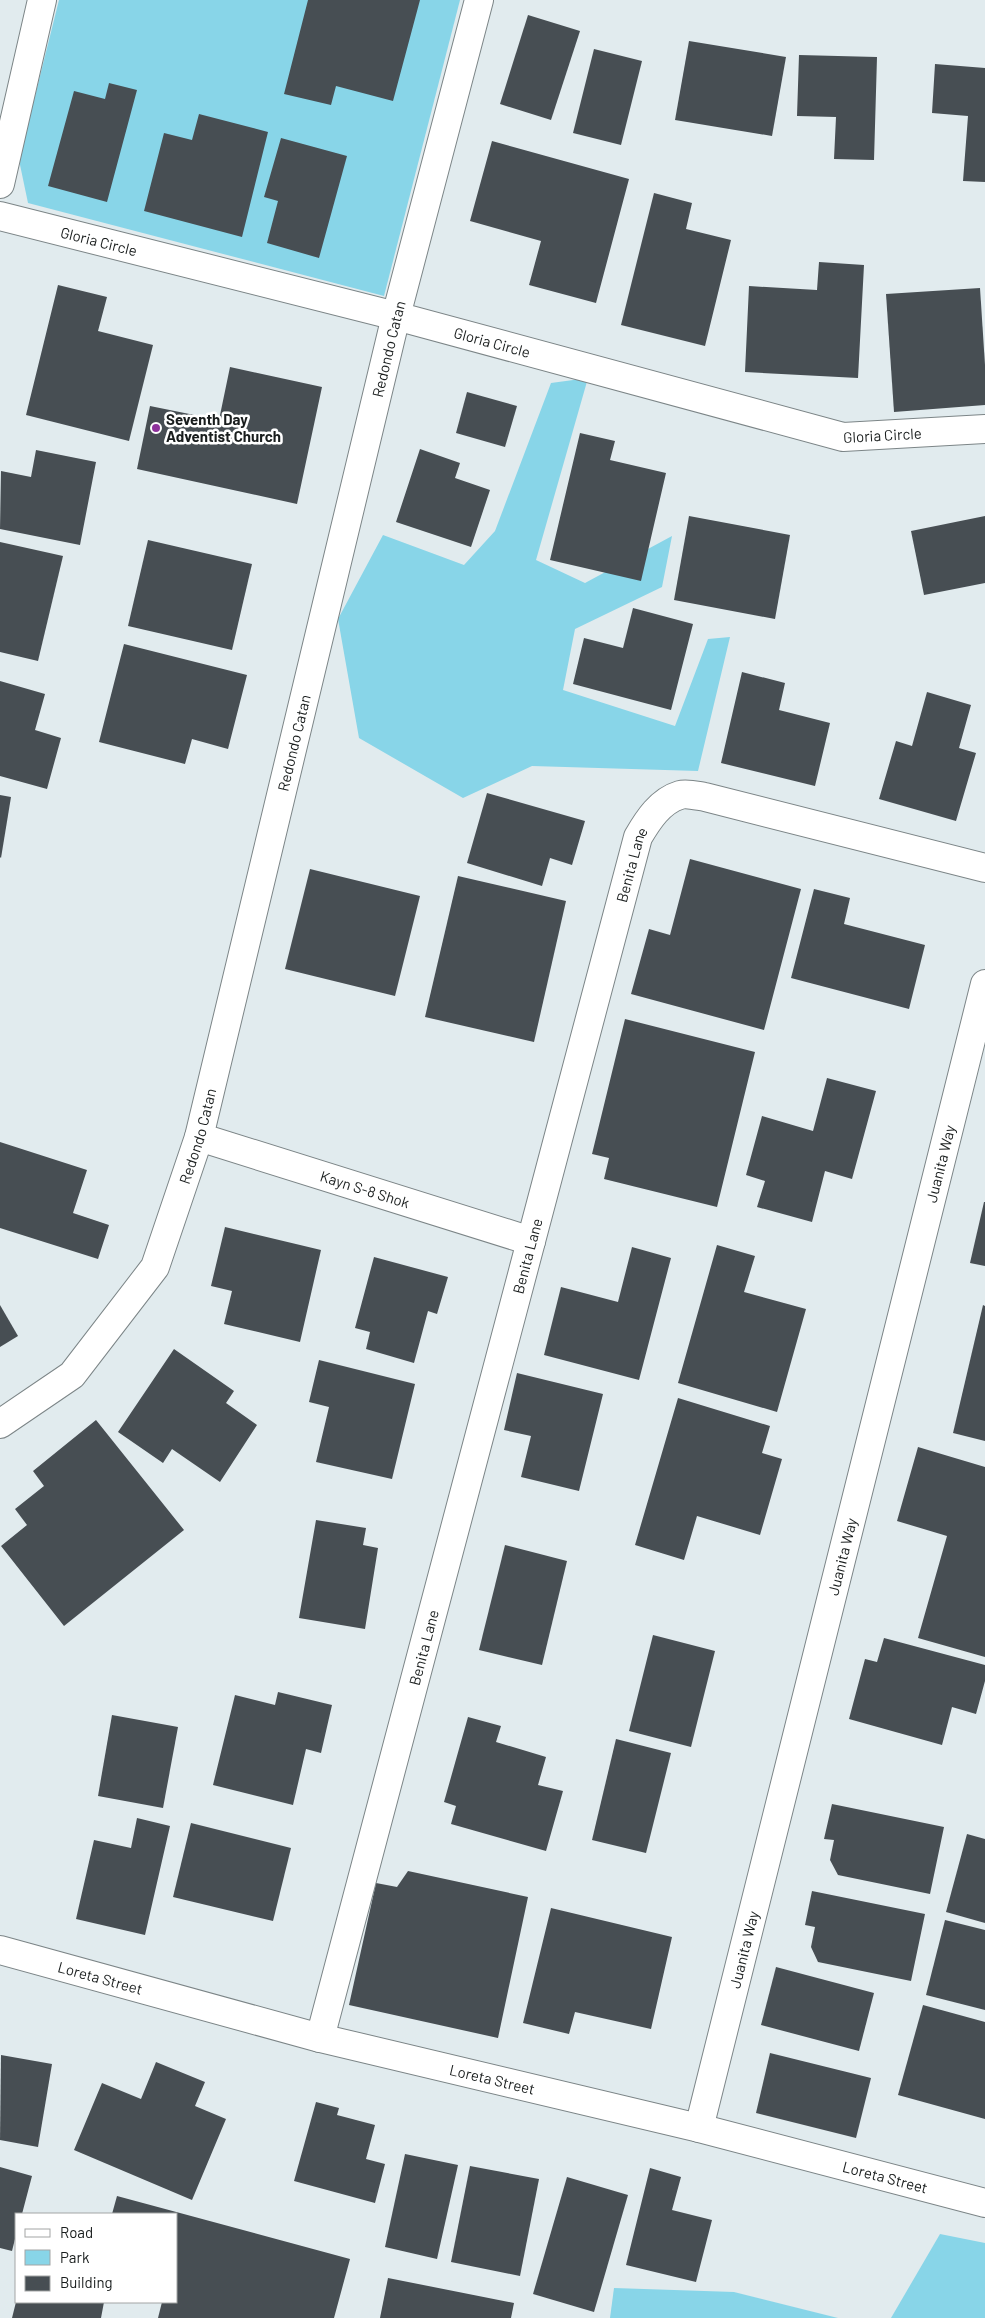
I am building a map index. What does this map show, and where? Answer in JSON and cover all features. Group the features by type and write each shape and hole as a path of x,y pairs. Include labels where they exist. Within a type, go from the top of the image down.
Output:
{"street":[{"path":"0,184 42,0"},
{"name":"Redondo Catan","path":"0,1424 72,1375 155,1267 199,1137 396,316 479,0"},
{"name":"Gloria Circle","path":"0,216 396,316 843,437 985,429"},
{"name":"Benita Lane","path":"320,2038 638,837 648,819 663,804 682,795 705,797 985,868"},
{"name":"Juanita Way","path":"699,2128 985,984"},
{"name":"Kayn S-8 Shok","path":"199,1137 531,1241"},
{"name":"Loreta Street","path":"0,1950 320,2038 699,2128 985,2203"}],"green space":[{"path":"59,0 460,0 384,296 28,203 19,160"},
{"path":"588,378 536,560 585,583 672,536 662,587 575,629 563,690 675,726 708,639 730,637 698,771 532,766 463,798 359,738 338,619 383,535 464,565 495,531 551,383"},
{"path":"940,2234 985,2243 985,2318 891,2318"},
{"path":"614,2288 734,2292 838,2318 610,2318"}],"building":[{"path":"308,0 420,0 393,101 336,86 331,105 284,94"},
{"path":"528,15 580,31 551,120 500,104"},
{"path":"689,41 786,57 772,136 675,120"},
{"path":"594,49 642,61 621,145 573,133"},
{"path":"799,55 877,57 874,160 834,159 836,117 797,116"},
{"path":"935,64 985,68 985,182 963,181 968,116 932,113"},
{"path":"109,83 137,90 107,202 48,186 74,91 105,99"},
{"path":"199,114 268,132 242,237 144,211 164,133 192,140"},
{"path":"281,138 347,156 319,258 267,243 278,201 264,197"},
{"path":"492,141 629,179 596,303 529,285 541,241 470,221"},
{"path":"654,193 692,203 686,229 731,240 705,346 621,325"},
{"path":"819,262 864,265 858,378 745,372 749,286 817,290"},
{"path":"58,285 107,297 98,331 153,345 129,441 26,415"},
{"path":"980,288 985,365 985,405 894,412 886,294"},
{"path":"230,367 322,387 297,504 137,469 150,406 219,420"},
{"path":"467,392 517,406 505,447 456,433"},
{"path":"580,433 615,441 610,460 666,473 641,581 550,560"},
{"path":"420,449 460,463 455,478 490,490 471,547 396,522"},
{"path":"36,450 96,462 80,545 0,529 1,471 31,477"},
{"path":"689,516 790,535 775,619 674,600"},
{"path":"985,516 985,583 924,595 911,531"},
{"path":"148,540 252,564 232,650 128,626"},
{"path":"0,542 63,556 38,661 0,652"},
{"path":"633,608 693,624 671,710 573,684 584,638 623,648"},
{"path":"124,644 247,675 228,749 192,739 185,764 99,742"},
{"path":"742,672 785,683 779,710 830,723 815,786 721,763"},
{"path":"0,681 45,694 35,730 61,738 47,789 0,776"},
{"path":"927,692 971,705 959,748 976,753 956,821 879,799 896,741 912,746"},
{"path":"487,793 585,821 572,865 550,858 542,886 467,863"},
{"path":"0,795 11,797 1,858 0,857"},
{"path":"690,859 801,889 764,1030 631,994 649,929 670,935"},
{"path":"310,869 420,896 395,996 285,969"},
{"path":"458,876 566,901 534,1042 425,1017"},
{"path":"814,889 850,898 844,924 925,945 909,1009 791,978"},
{"path":"625,1019 755,1052 717,1207 604,1179 609,1158 592,1154"},
{"path":"827,1078 876,1091 852,1179 825,1171 812,1222 757,1207 765,1181 746,1175 762,1116 813,1131"},
{"path":"0,1142 87,1170 73,1213 109,1225 98,1259 0,1228"},
{"path":"985,1202 985,1266 970,1263"},
{"path":"225,1227 321,1250 300,1342 224,1324 232,1291 211,1286"},
{"path":"717,1245 755,1256 744,1292 806,1309 777,1412 678,1383"},
{"path":"632,1247 671,1258 639,1380 544,1355 561,1287 618,1302"},
{"path":"374,1257 448,1277 437,1314 428,1311 414,1363 366,1349 370,1332 355,1328"},
{"path":"0,1305 18,1336 0,1347"},
{"path":"983,1305 985,1306 985,1441 953,1433"},
{"path":"174,1349 234,1391 226,1403 257,1425 220,1482 172,1449 163,1463 118,1432"},
{"path":"319,1360 415,1384 392,1479 316,1462 329,1407 309,1402"},
{"path":"517,1373 603,1394 579,1491 521,1477 531,1436 504,1430"},
{"path":"678,1398 770,1426 762,1453 782,1459 760,1535 697,1516 684,1560 635,1545"},
{"path":"96,1420 184,1530 64,1626 1,1546 27,1525 15,1509 44,1486 33,1471"},
{"path":"918,1447 985,1467 985,1657 918,1638 947,1536 897,1521"},
{"path":"316,1520 366,1528 363,1545 378,1548 365,1629 299,1618"},
{"path":"505,1545 567,1561 542,1665 479,1650"},
{"path":"653,1635 715,1651 691,1747 629,1731"},
{"path":"884,1638 985,1665 985,1681 976,1714 952,1707 942,1745 849,1719 865,1659 877,1662"},
{"path":"278,1692 332,1705 321,1753 306,1749 293,1805 213,1785 235,1695 275,1705"},
{"path":"112,1715 178,1727 163,1808 98,1796"},
{"path":"468,1717 501,1726 496,1742 546,1757 538,1785 563,1791 546,1851 451,1824 456,1806 444,1802"},
{"path":"616,1739 671,1753 646,1853 592,1840"},
{"path":"832,1804 944,1827 930,1894 838,1875 830,1860 834,1840 824,1839"},
{"path":"137,1818 170,1826 145,1935 76,1919 94,1840 131,1848"},
{"path":"191,1823 291,1848 273,1921 173,1897"},
{"path":"967,1834 985,1839 985,1923 946,1912"},
{"path":"408,1871 528,1897 498,2038 349,2005 376,1883 397,1887"},
{"path":"812,1891 925,1914 911,1981 818,1962 811,1947 815,1927 805,1925"},
{"path":"551,1908 672,1937 651,2029 575,2012 569,2034 523,2023"},
{"path":"945,1920 985,1930 985,2010 926,1995"},
{"path":"776,1967 874,1993 859,2051 761,2025"},
{"path":"923,2005 985,2022 985,2119 898,2095"},
{"path":"770,2053 871,2078 856,2138 756,2113"},
{"path":"1,2055 52,2064 38,2147 0,2140"},
{"path":"156,2062 205,2082 195,2106 226,2119 192,2200 74,2150 102,2083 141,2099"},
{"path":"316,2102 339,2108 337,2115 375,2125 366,2159 385,2164 375,2203 294,2181"},
{"path":"405,2154 458,2165 437,2259 385,2247"},
{"path":"470,2166 539,2179 520,2276 451,2262"},
{"path":"0,2167 32,2176 22,2213 15,2213 15,2239 12,2251 0,2248"},
{"path":"650,2168 681,2177 672,2210 712,2220 696,2282 626,2265"},
{"path":"567,2177 628,2195 594,2312 533,2294"},
{"path":"117,2196 350,2259 334,2318 158,2318 162,2303 178,2303 178,2213 112,2213"},
{"path":"388,2278 514,2303 511,2318 380,2318"},
{"path":"16,2303 104,2303 101,2318 12,2318"}],"place":[{"name":"Seventh Day Adventist Church","path":"156,428"}]}
